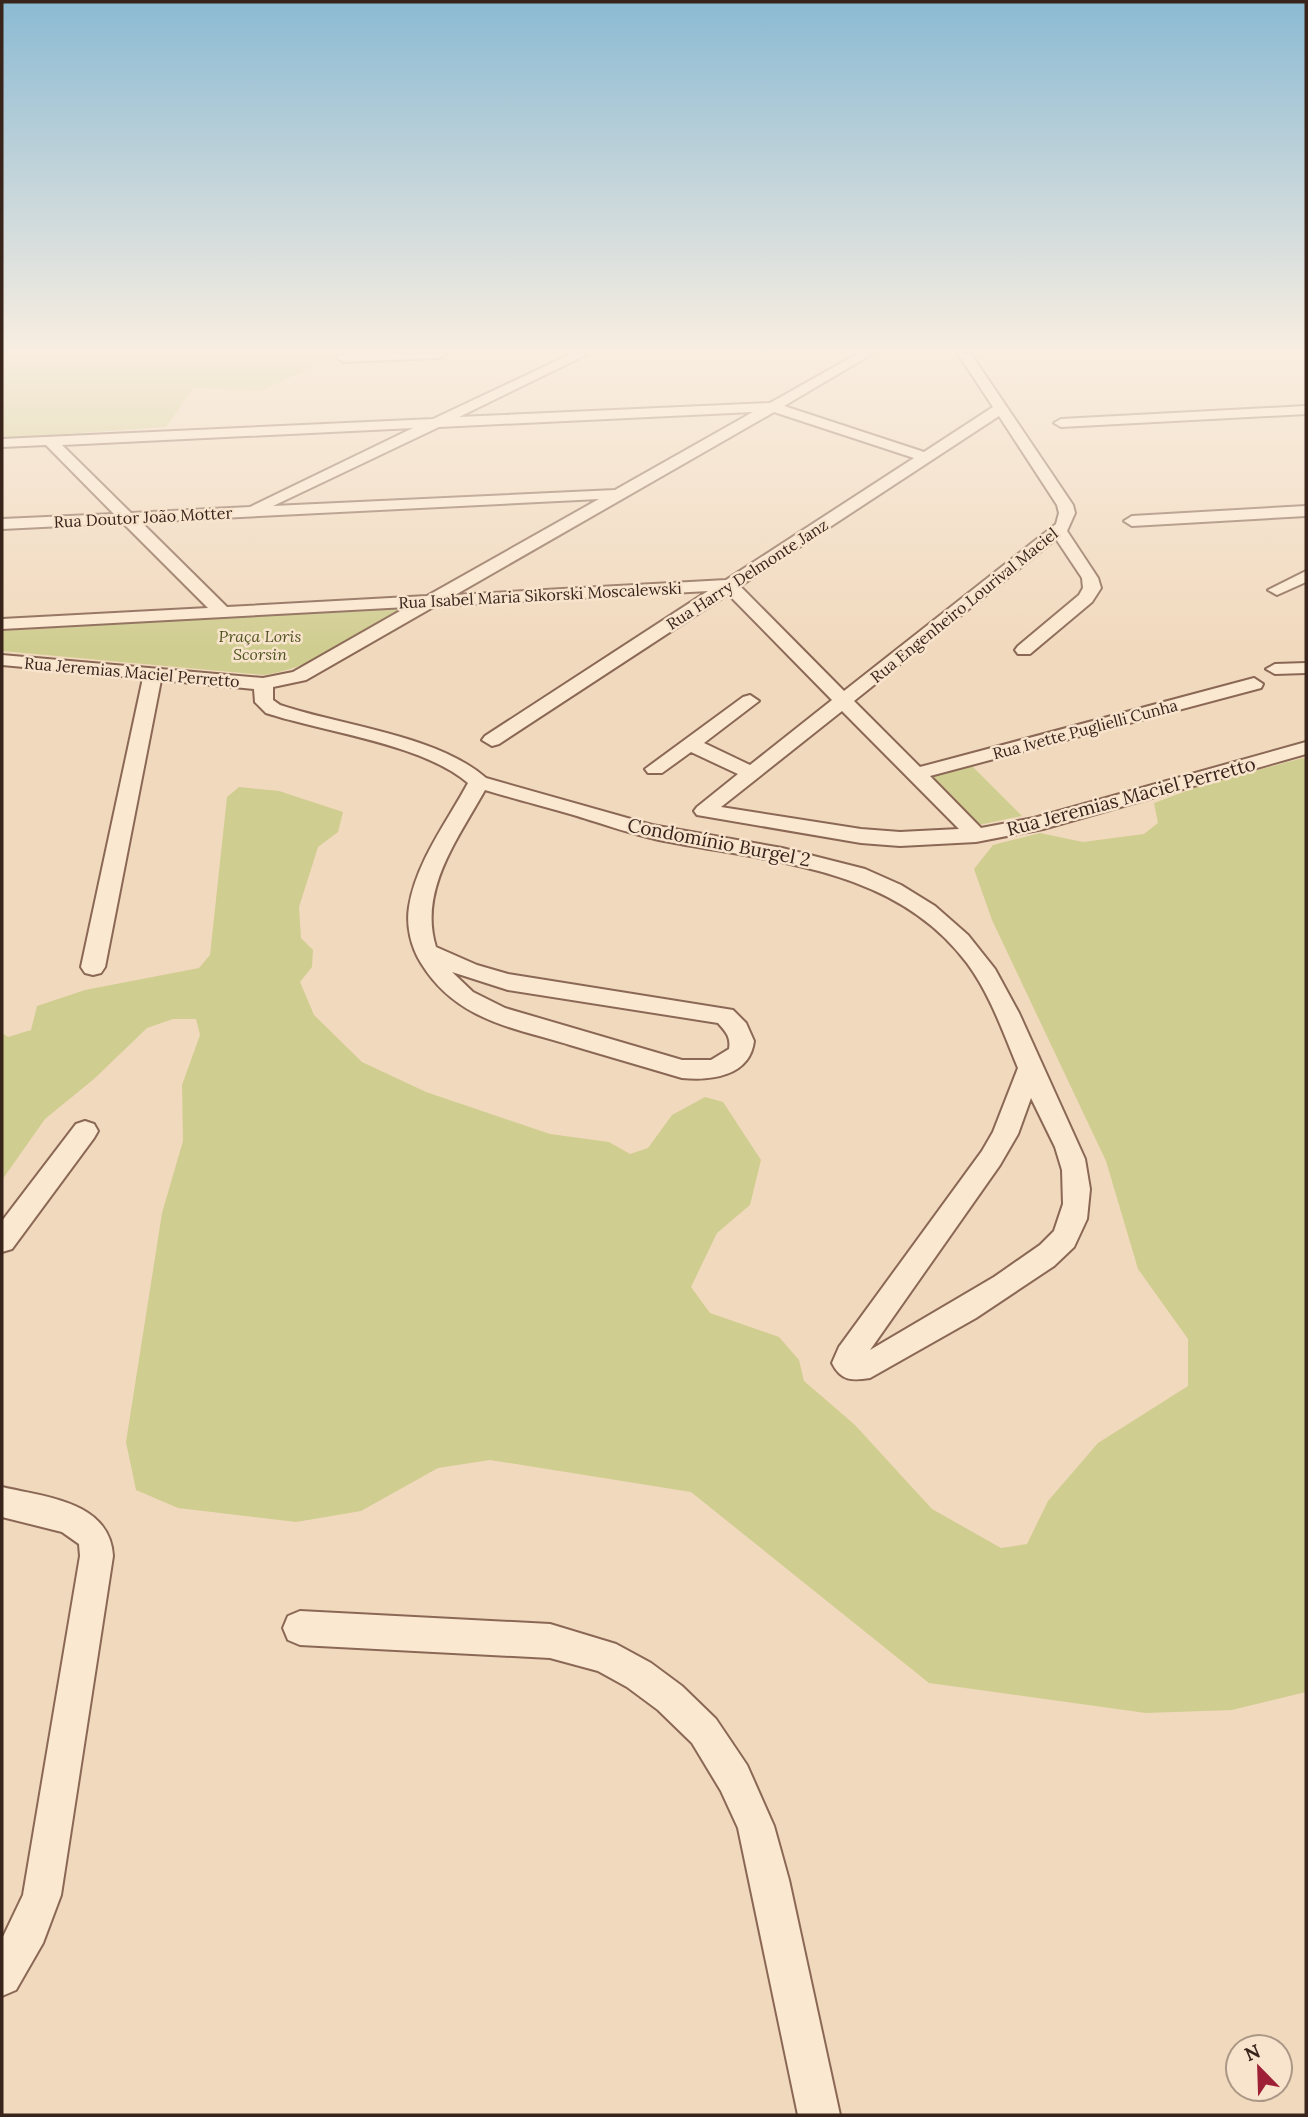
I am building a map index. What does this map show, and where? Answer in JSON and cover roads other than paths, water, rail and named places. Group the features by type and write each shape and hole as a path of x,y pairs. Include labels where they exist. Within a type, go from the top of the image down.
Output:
{"street":[{"path":"62,453 222,612"},
{"path":"248,512 373,453"},
{"name":"Rua Jeremias Maciel Perretto","path":"2,660 263,684 286,680 309,671 435,601 691,453"},
{"path":"913,453 926,457"},
{"name":"Rua Harry Delmonte Janz","path":"492,740 932,453"},
{"name":"Rua Engenheiro Lourival Maciel","path":"704,811 1059,531 1066,520 1065,505 1031,453"},
{"name":"Rua Doutor João Motter","path":"2,524 619,494"},
{"path":"1132,521 1306,511"},
{"path":"1024,650 1086,598 1092,588 1090,578 1059,531"},
{"path":"1277,590 1306,576"},
{"path":"729,585 976,835"},
{"name":"Rua Isabel Maria Sikorski Moscalewski","path":"2,624 729,585"},
{"path":"1275,669 1306,668"},
{"path":"93,967 153,675"},
{"name":"Condomínio Burgel 2","path":"263,684 264,702 273,709 391,741 467,771 479,782 648,831 813,859 883,885 943,924 979,963 1013,1022 1030,1069 1071,1156 1077,1179 1077,1201 1070,1229 1062,1242 1046,1256 984,1299 870,1365 852,1368 848,1363 849,1356 1005,1134 1030,1069"},
{"name":"Rua Ivette Puglielli Cunha","path":"915,774 1254,684"},
{"path":"655,769 750,701"},
{"path":"692,745 751,774"},
{"name":"Rua Jeremias Maciel Perretto","path":"704,811 874,837 940,838 976,835 1036,824 1306,748"},
{"path":"428,952 468,971 508,982 725,1016 737,1026 743,1038 742,1051 731,1064 716,1070 698,1072 511,1018 486,1009 457,992 438,972 428,952 420,925 419,910 424,890 479,782"},
{"path":"2,1241 85,1131"},
{"path":"2,1502 77,1521 92,1533 96,1550 95,1578 42,1895 29,1929 2,1976"},
{"path":"300,1628 550,1641 604,1656 639,1675 670,1698 704,1731 734,1778 756,1826 770,1880 819,2115"}],"park label":[{"name":"Praça Loris Scorsin","path":"260,645"}]}
